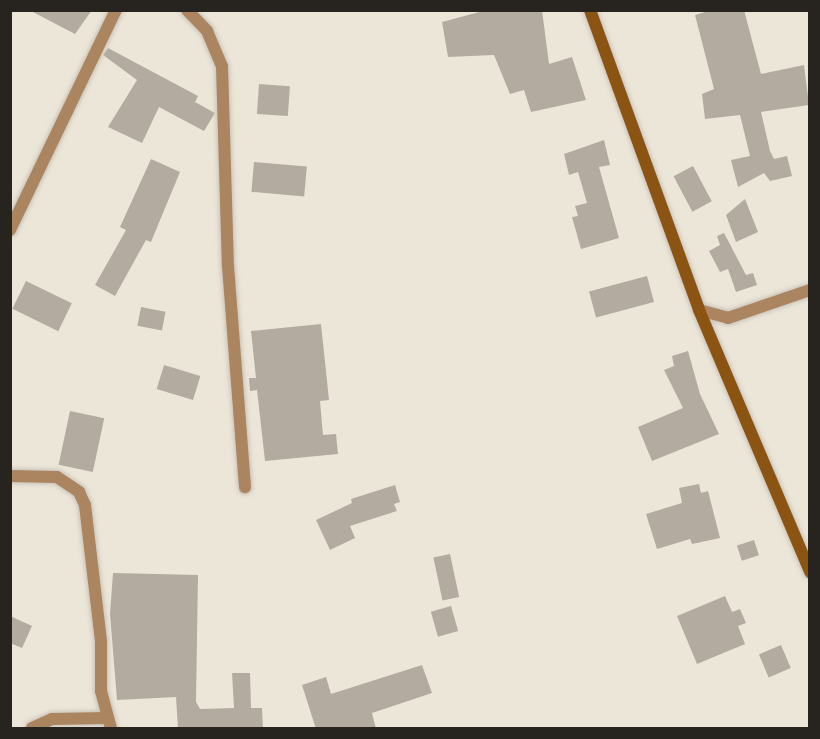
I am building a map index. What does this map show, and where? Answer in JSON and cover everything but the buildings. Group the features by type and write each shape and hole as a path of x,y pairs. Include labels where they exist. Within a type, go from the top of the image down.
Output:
{"main road":[{"path":"590,10 699,310 810,572"}],"street":[{"path":"10,230 116,10"},
{"path":"187,10 207,31 222,66 228,266 245,487"},
{"path":"699,310 728,318 810,290"},
{"path":"10,476 57,477 79,492 85,506 102,642 100,691 109,723 51,719 32,729"}]}
